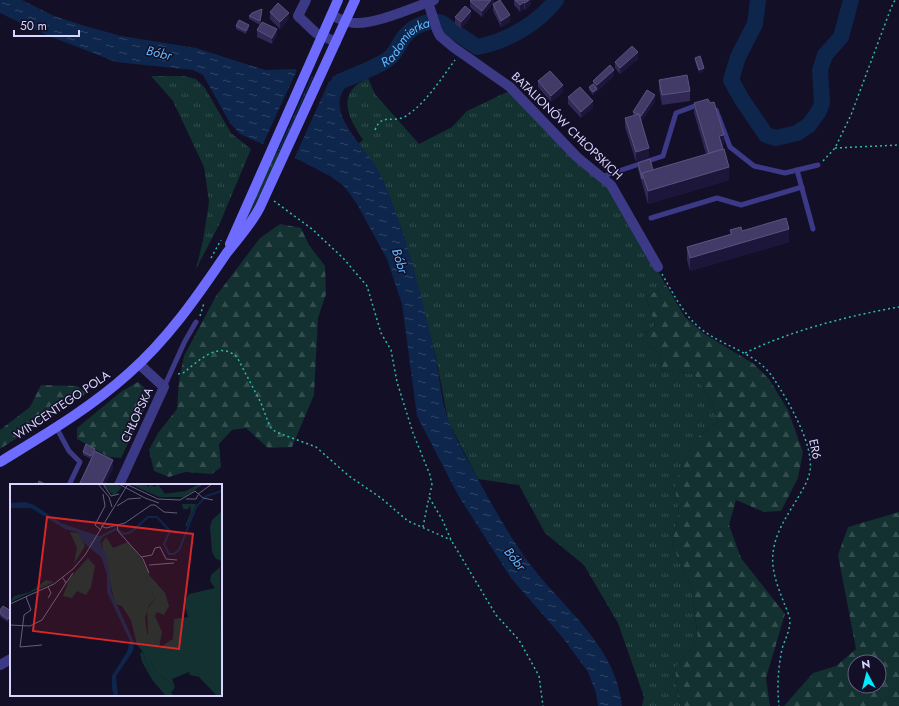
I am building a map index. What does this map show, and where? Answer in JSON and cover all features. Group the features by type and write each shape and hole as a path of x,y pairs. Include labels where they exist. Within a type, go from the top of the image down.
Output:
{"main road":[{"path":"227,254 241,218 338,0"},
{"path":"227,254 252,223 283,160 355,0"},
{"name":"WINCENTEGO POLA","path":"0,462 56,427 112,388 139,364 184,312 227,254"}],"street":[{"path":"306,0 298,16 316,33 336,42"},
{"name":"BATALIONÓW CHŁOPSKICH","path":"332,15 345,21 363,23 388,17 431,1 433,17 437,30 446,41 510,87 577,157 611,185 658,267"},
{"name":"CHŁOPSKA","path":"119,484 164,386 139,364"},
{"path":"0,665 10,660"}],"lane":[{"path":"600,177 663,156 676,113 692,106 707,104 715,108 730,147 754,166 785,173 818,165"},
{"path":"797,170 814,229"},
{"path":"651,218 717,198 741,205 802,187"},
{"path":"164,386 170,376 185,341 196,322"},
{"path":"56,427 69,451 80,462 69,484"}],"path":[{"path":"818,165 835,148 851,115 895,0"},
{"path":"375,130 378,123 382,119 401,119 423,101 461,52"},
{"path":"835,148 899,145"},
{"path":"273,201 312,230 358,273 367,286 381,333 391,350 397,382 413,433 430,475 432,485 423,527"},
{"path":"210,260 222,239"},
{"name":"ER6","path":"658,267 676,300 690,319 705,332 756,359 773,377 800,422 809,457 810,470 805,486 783,522 773,552 772,565 790,618 789,631 783,646 778,666 777,681 779,706"},
{"path":"196,322 201,313 203,301"},
{"path":"745,353 835,320 899,307"},
{"path":"170,376 183,373 210,353 217,350 225,349 232,352 237,357 261,403 270,427 276,432 316,447 349,476 381,498 408,521 451,540"},
{"path":"429,497 443,521 451,540 496,615 519,640 539,676 543,706"}],"green space":[{"path":"151,76 184,76 196,79 205,88 231,133 251,149 220,223 196,269 203,240 209,202 204,167 173,101"},
{"path":"368,78 375,94 419,144 452,127 467,111 509,91 606,186 616,199 666,285 646,297 655,325 642,337 645,345 660,353 662,370 694,374 711,400 718,422 699,436 675,489 679,511 672,544 692,589 698,640 675,668 678,698 681,706 642,706 644,697 618,623 584,565 545,533 519,485 478,479 448,421 436,357 404,239 375,165 358,144 363,140 349,114 348,98 351,91 358,84"},
{"path":"278,151 278,158 246,220 274,156"},
{"path":"280,224 301,228 309,245 325,266 326,294 318,318 314,395 292,447 268,448 246,428 232,430 219,444 221,467 212,474 185,472 169,477 154,471 149,450 158,433 177,409 179,381 184,356 216,296 260,238"},
{"path":"666,285 685,317 703,333 754,364 769,379 788,410 803,452 798,478 781,511 764,512 736,500 729,525 741,558 785,614 766,678 770,706 681,706 678,698 675,668 698,640 692,589 672,544 679,511 675,489 682,460 699,436 718,422 711,400 694,374 662,370 660,353 645,345 642,337 655,325 646,297"},
{"path":"138,382 147,390 149,400 121,458 109,457 77,439 77,428 122,391"},
{"path":"41,385 77,386 87,393 0,449 0,430 30,407"},
{"path":"899,512 899,706 784,706 813,673 836,666 847,657 847,694 887,694 887,654 850,654 856,649 838,555 848,527"}],"water":[{"name":"Bóbr","path":"0,0 22,0 54,16 85,26 121,36 196,48 265,70 294,69 328,82 357,71 359,75 346,86 340,97 340,108 350,132 379,172 397,216 421,295 437,363 446,415 463,451 489,499 518,547 538,574 584,626 609,663 617,683 622,706 598,706 596,693 588,672 563,638 511,578 458,495 417,416 402,304 387,259 357,204 344,186 330,176 297,159 240,134 230,123 203,75 193,70 116,62 44,34 0,13"}],"pier":[{"path":"298,68 313,74 277,152 262,146"},
{"path":"314,75 330,79 294,159 279,153"}],"building":[{"path":"491,0 482,11 470,1"},
{"path":"500,0 510,15 501,21 493,4"},
{"path":"515,0 529,0 520,5"},
{"path":"278,3 289,13 280,22 270,12"},
{"path":"465,6 471,11 461,22 455,17"},
{"path":"262,9 260,21 249,16 252,13"},
{"path":"239,20 249,25 246,31 236,26"},
{"path":"262,22 277,29 272,38 257,30"},
{"path":"632,46 638,52 620,68 615,62"},
{"path":"700,56 704,68 699,70 695,58"},
{"path":"610,65 614,70 597,85 593,81"},
{"path":"550,71 563,85 551,96 538,81"},
{"path":"687,75 690,91 662,95 659,80"},
{"path":"593,84 597,89 593,92 589,87"},
{"path":"580,87 593,101 581,112 568,97"},
{"path":"647,90 655,95 640,116 639,114 633,112"},
{"path":"708,99 710,103 714,102 724,135 719,136 723,149 709,153 694,103"},
{"path":"639,114 649,148 636,152 625,118"},
{"path":"724,149 729,167 648,191 642,173"},
{"path":"650,159 653,170 642,173 642,179 638,163"},
{"path":"786,218 789,229 690,258 687,247 732,234 730,230 741,227 742,231"},
{"path":"86,444 95,449 91,456 83,452"},
{"path":"95,451 113,460 101,484 79,484"},
{"path":"39,481 45,484 38,484"},
{"path":"3,606 10,610 8,619 2,615 0,610"}],"waterway":[{"name":"Radomierka","path":"339,82 387,60 393,55 404,37 421,24 431,22 442,23 477,47 511,36 540,17 556,0"},
{"name":"Radomierka","path":"758,0 755,24 738,57 731,80 741,98 766,135 776,138 797,133 809,125 819,111 822,103 820,70 825,55 841,37 851,0"}]}
